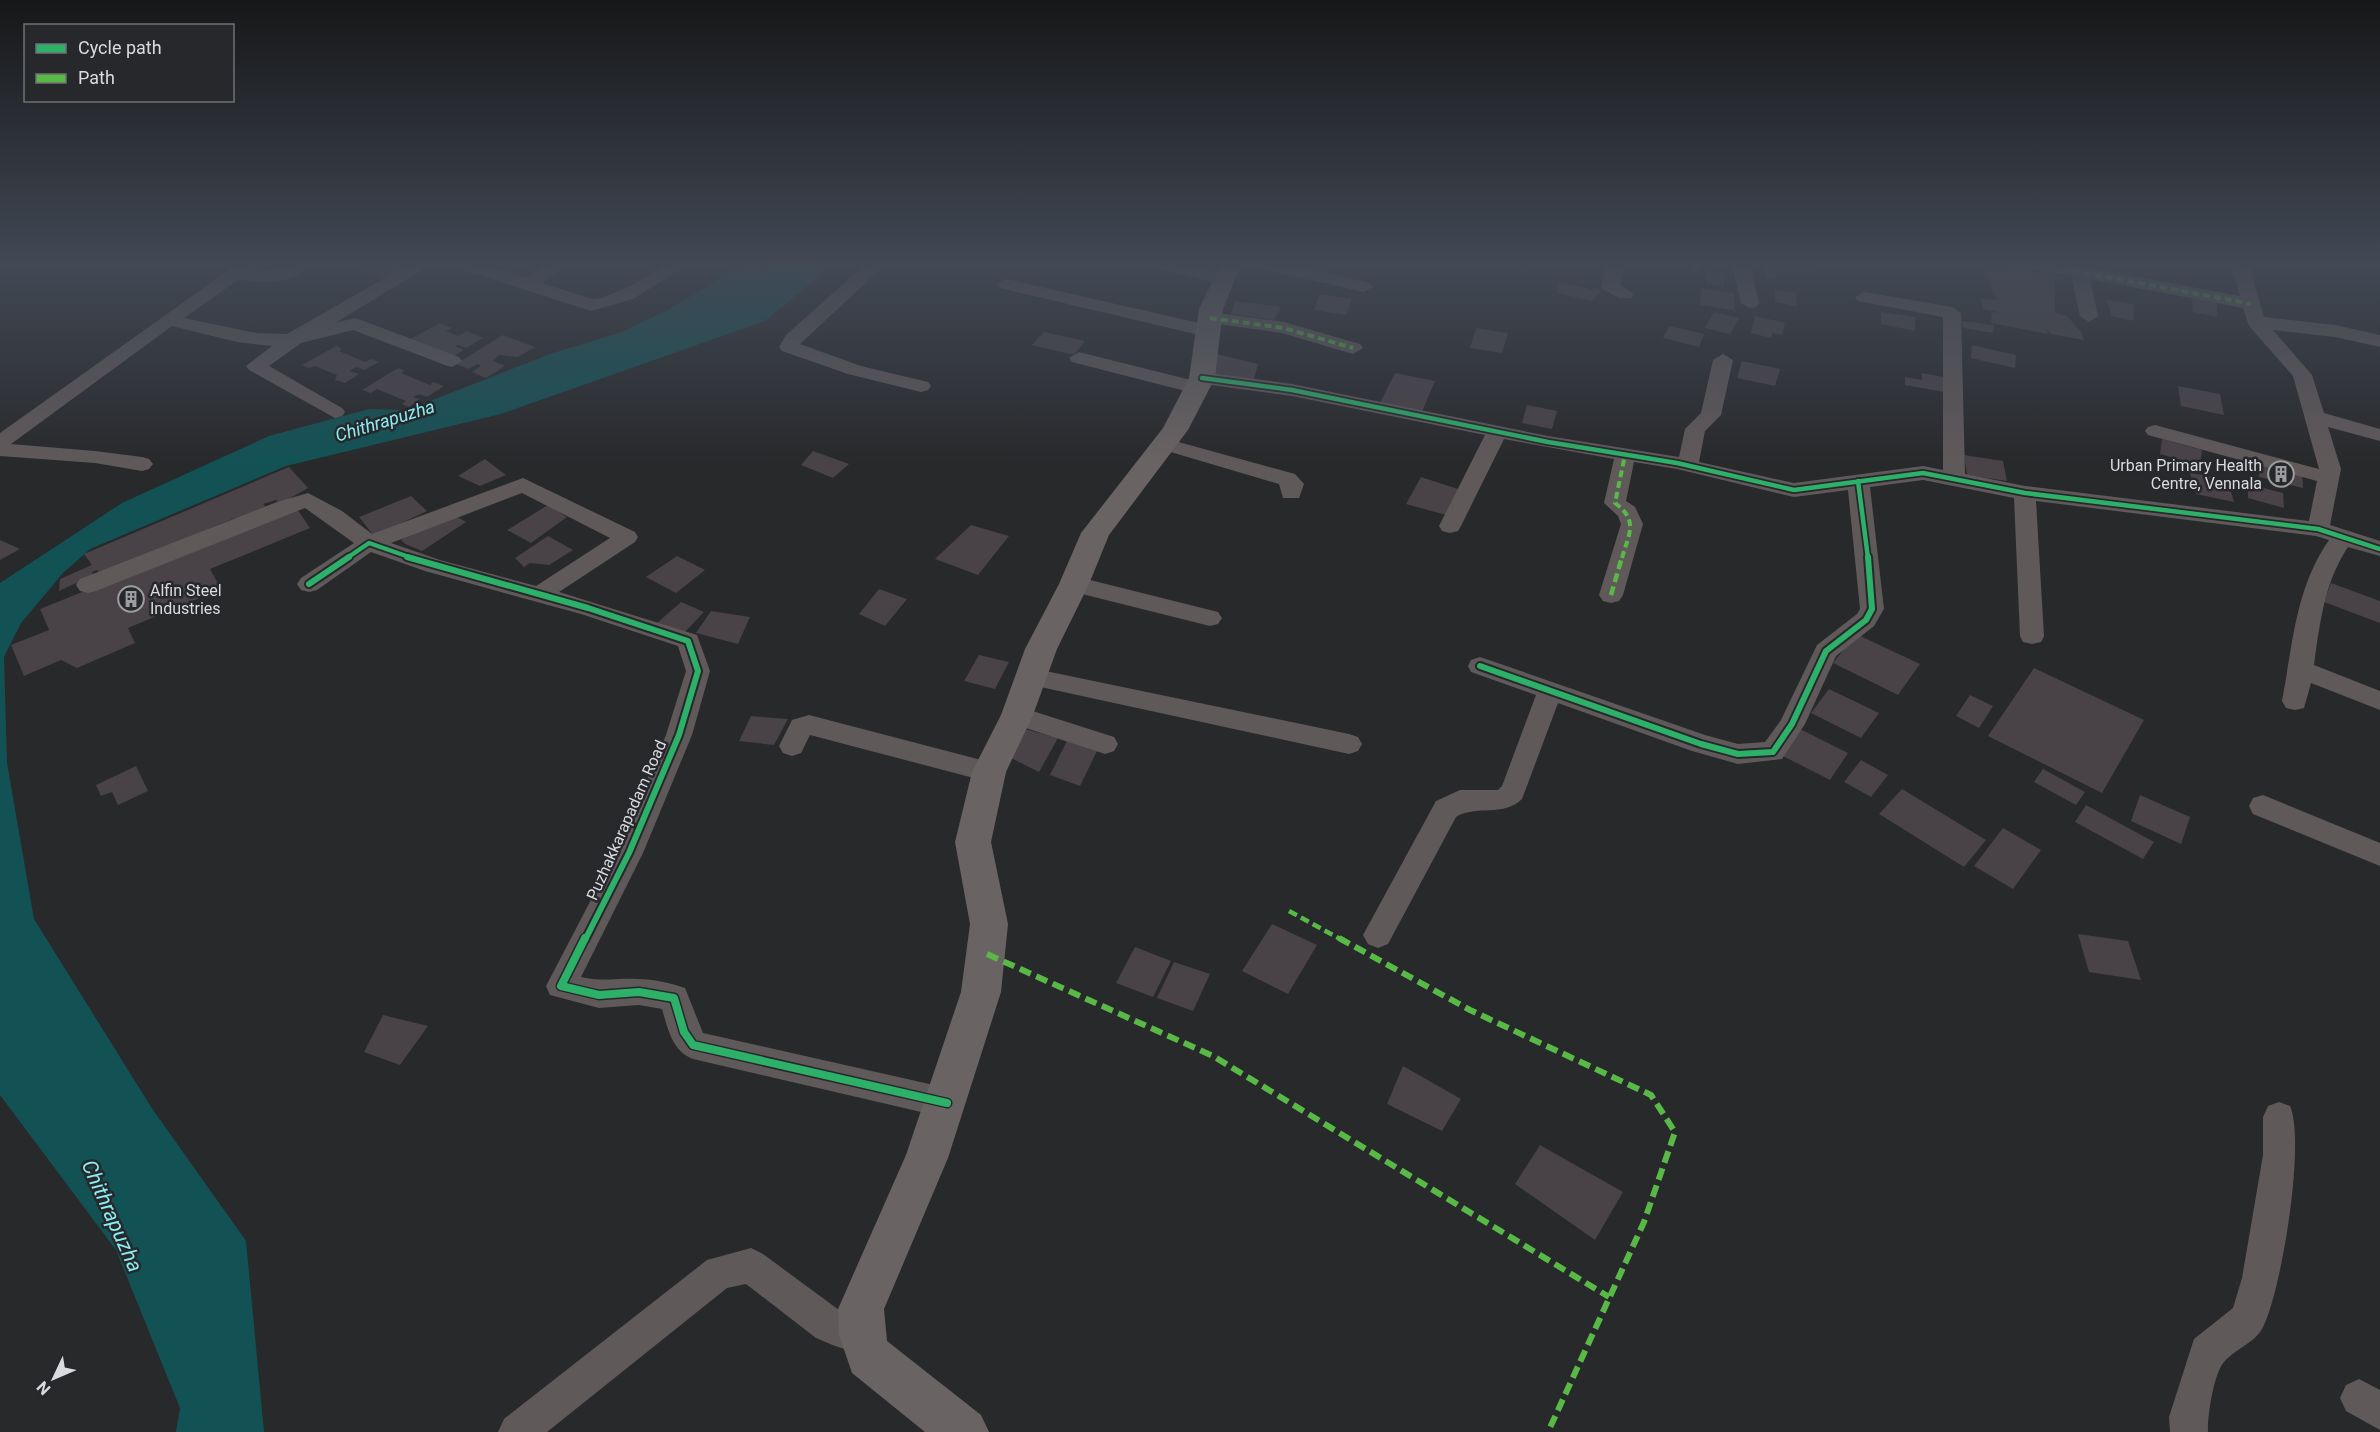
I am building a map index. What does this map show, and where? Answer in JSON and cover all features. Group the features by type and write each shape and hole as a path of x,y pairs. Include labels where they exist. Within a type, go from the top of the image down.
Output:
{"main road":[{"path":"964,1432 869,1356 862,1335 861,1309 927,1158 947,1103 981,992 989,924 973,842 989,772 1017,715 1036,663 1074,584 1095,533 1175,430 1200,383 1208,329"}],"street":[{"path":"0,443 157,329"},
{"path":"210,329 280,342 335,329"},
{"path":"311,329 256,366 335,412"},
{"path":"367,329 452,361"},
{"path":"804,329 793,339 789,347 855,370 921,386"},
{"path":"1287,329 1353,348"},
{"path":"1952,329 1954,479"},
{"path":"2265,329 2301,375 2330,470 2318,529"},
{"path":"2325,329 2380,341"},
{"path":"1079,358 1200,383 1292,390 1497,432 1688,466 1794,490 1923,473 2025,493 2318,529 2380,549"},
{"path":"1688,466 1695,429 1711,416 1723,360"},
{"path":"2315,417 2380,435"},
{"path":"2155,431 2329,478"},
{"path":"1450,526 1497,432"},
{"path":"1164,444 1287,479 1293,484 1291,493"},
{"path":"0,450 95,457 142,464"},
{"path":"1611,595 1632,524 1627,512 1615,503 1625,455"},
{"path":"1480,666 1711,747 1738,754 1773,752 1792,724 1826,651 1866,620 1872,609 1870,572 1858,481"},
{"path":"309,584 369,543 523,485 627,537 537,596"},
{"path":"2025,493 2032,636"},
{"path":"88,585 308,500 334,516 369,543"},
{"path":"2295,701 2317,580 2344,537"},
{"name":"Puzhakkarapadam Road","path":"369,543 688,641 698,671 679,735 629,853 561,986 599,995 639,992 674,998 684,1032 693,1045 947,1103"},
{"path":"1074,584 1210,618"},
{"path":"1036,663 1349,744"},
{"path":"2302,670 2380,701"},
{"path":"1377,935 1446,809 1460,801 1504,800 1513,792 1550,691"},
{"path":"1017,715 1105,744"},
{"path":"792,746 801,727 809,725 989,772"},
{"path":"2263,806 2380,855"},
{"path":"2189,1432 2188,1417 2207,1352 2248,1319 2254,1298 2280,1155 2279,1117"},
{"path":"517,1432 719,1272 750,1266 830,1325 862,1335"}],"water":[{"name":"Chithrapuzha","path":"628,329 743,329 501,414 286,466 90,549 63,573 21,623 4,657 7,763 34,919 151,1107 246,1241 264,1432 176,1432 180,1408 116,1250 0,1095 0,583 122,503 269,436 369,409 407,410 553,353"}],"building":[{"path":"429,329 450,329 446,331 458,336 467,331 483,338 466,348 455,346 464,350 449,359 432,351 435,348 407,341"},
{"path":"1476,329 1508,333 1502,353 1470,348"},
{"path":"1668,329 1681,329 1704,334 1699,347 1663,338"},
{"path":"1708,329 1733,329 1730,334"},
{"path":"1752,329 1784,329 1782,335 1772,333 1771,338 1751,333"},
{"path":"1968,329 1994,329 1993,333"},
{"path":"2021,329 2046,329 2048,334"},
{"path":"2047,329 2078,329 2084,340 2051,334"},
{"path":"1044,332 1085,341 1074,355 1032,345"},
{"path":"503,335 535,347 518,357 499,355 493,361 505,366 486,378 472,372 481,366 477,364 469,369 456,364"},
{"path":"1972,345 2016,355 2015,368 1971,358"},
{"path":"336,346 342,349 339,351 365,362 371,359 379,362 364,370 357,367 349,371 359,374 345,383 335,380 337,375 315,366 309,368 302,365"},
{"path":"1217,354 1258,364 1254,379 1210,375"},
{"path":"1742,361 1780,369 1775,386 1737,378"},
{"path":"398,368 405,371 401,373 430,385 433,382 444,386 427,397 419,394 413,397 420,399 409,407 402,404 406,401 377,389 371,393 362,390"},
{"path":"1395,373 1435,381 1421,414 1379,405"},
{"path":"1922,373 1943,377 1944,392 1905,385 1905,377 1922,380"},
{"path":"2178,386 2220,394 2224,415 2181,406"},
{"path":"1527,405 1557,411 1552,429 1522,423"},
{"path":"2162,439 2202,450 2200,465 2160,454"},
{"path":"813,451 849,464 833,478 801,465"},
{"path":"1964,455 2003,461 2007,481 1967,475"},
{"path":"485,459 506,475 480,486 458,476"},
{"name":"Urban Primary Health Centre, Vennala","path":"2260,461 2302,472 2303,488 2259,477"},
{"name":"Alfin Steel Industries","path":"289,467 308,488 280,504 276,500 263,504 269,510 238,521 235,518 100,574 97,570 92,572 96,580 79,587 76,583 59,591 60,579 92,565 84,554"},
{"path":"2190,473 2227,479 2234,502 2196,494"},
{"path":"1421,477 1458,489 1446,515 1406,504"},
{"path":"2248,484 2283,493 2284,508 2248,498"},
{"path":"411,496 427,511 374,536 359,517"},
{"path":"548,505 567,517 531,543 507,530"},
{"name":"Alfin Steel Industries","path":"295,506 310,528 210,569 221,589 128,628 135,643 77,668 61,660 24,676 11,645 49,630 40,609"},
{"path":"454,515 466,522 422,551 401,540 422,525"},
{"path":"971,525 1009,536 978,575 935,559"},
{"path":"548,536 573,550 549,565 530,563 524,567 515,558"},
{"path":"0,540 20,549 0,560"},
{"path":"677,556 705,570 676,593 646,577"},
{"path":"2331,583 2380,601 2380,623 2324,602"},
{"path":"879,589 907,599 885,626 859,614"},
{"path":"681,602 704,612 684,633 657,623"},
{"path":"711,611 750,617 738,644 696,633"},
{"path":"1856,634 1920,664 1898,695 1833,663"},
{"path":"979,655 1009,662 995,689 964,681"},
{"path":"2034,668 2144,720 2102,793 1988,736"},
{"path":"1829,689 1879,713 1861,738 1811,713"},
{"path":"1970,695 1993,706 1979,728 1956,716"},
{"path":"751,716 788,719 774,745 739,741"},
{"path":"1798,728 1848,753 1830,780 1779,754"},
{"path":"1025,729 1058,738 1039,772 1011,758"},
{"path":"1067,741 1098,749 1080,786 1050,775"},
{"path":"1861,760 1888,775 1871,797 1844,782"},
{"path":"136,766 148,791 118,805 112,792 101,796 96,785"},
{"path":"2043,769 2085,792 2076,805 2034,782"},
{"path":"1902,789 1986,840 1964,867 1879,814"},
{"path":"2140,795 2190,817 2181,844 2131,821"},
{"path":"2086,805 2154,842 2143,859 2075,822"},
{"path":"2003,828 2041,850 2013,889 1974,866"},
{"path":"1272,924 1317,945 1288,994 1242,971"},
{"path":"2078,934 2128,941 2141,980 2089,972"},
{"path":"1135,947 1171,961 1153,997 1116,983"},
{"path":"1174,962 1210,974 1193,1011 1157,998"},
{"path":"383,1015 428,1026 400,1065 364,1052"},
{"path":"1403,1066 1461,1099 1442,1131 1387,1104"},
{"path":"1540,1145 1623,1192 1595,1240 1515,1184"}],"marked path":[{"path":"1287,329 1353,348"},
{"path":"1611,595 1632,524 1627,512 1615,503 1625,455"},
{"path":"1289,911 1470,1010 1651,1095 1675,1132 1644,1222 1548,1432"},
{"path":"987,954 1213,1056 1609,1297"}],"cycle path":[{"path":"1202,378 1292,390 1548,442 1677,463 1794,490 1923,473 2025,493 2318,529 2380,549"},
{"path":"1480,666 1701,744 1738,754 1773,752 1792,724 1826,651 1866,620 1872,609 1870,572 1858,481"},
{"path":"309,584 369,543 433,566 588,608 688,641 698,671 679,735 629,853 561,986 599,995 639,992 674,998 684,1032 693,1045 947,1103"}],"place":[{"name":"Urban Primary Health Centre, Vennala","path":"2281,474"},
{"name":"Alfin Steel Industries","path":"131,599"}]}
